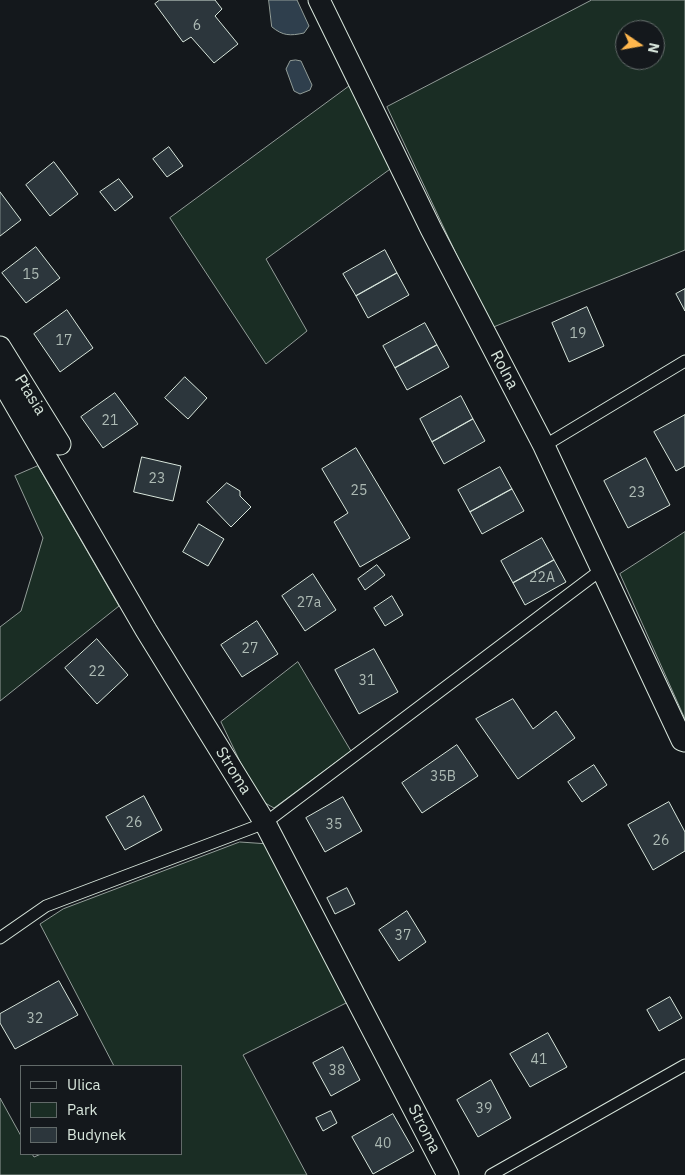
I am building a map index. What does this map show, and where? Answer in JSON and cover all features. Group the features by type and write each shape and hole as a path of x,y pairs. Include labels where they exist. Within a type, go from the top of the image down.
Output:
{"street":[{"name":"Rolna","path":"319,0 431,230 544,446 682,740 685,741"},
{"name":"Ptasia","path":"0,347 60,444"},
{"name":"Stroma","path":"0,378 146,630 265,823 448,1175"}],"lane":[{"path":"544,446 685,361"},
{"path":"0,938 46,906 265,823 601,570"},
{"path":"491,1175 685,1065"}],"green space":[{"path":"592,0 685,0 685,250 491,328 387,107"},
{"path":"351,85 393,167 266,259 307,331 266,364 170,218"},
{"path":"38,466 119,606 0,701 0,627 21,611 43,538 15,476"},
{"path":"685,532 685,719 620,574"},
{"path":"298,662 351,751 274,808 258,799 221,722"},
{"path":"240,842 269,844 350,1001 243,1055 307,1175 0,1175 0,1098 20,1134 20,1155 33,1155 34,1157 39,1155 182,1155 182,1065 113,1065 40,924 63,909"}],"water":[{"path":"269,0 297,0 309,26 304,33 287,34 272,27"},
{"path":"290,61 301,61 312,85 310,90 300,94 294,91 286,69"}],"building":[{"path":"160,0 215,0 222,9 215,16 238,44 214,63 191,37 183,42 155,4"},
{"path":"169,147 183,166 167,177 153,159"},
{"path":"54,162 78,194 50,216 26,185"},
{"path":"119,179 133,197 115,211 100,192"},
{"path":"0,192 21,220 0,236"},
{"path":"36,247 60,278 26,303 2,273"},
{"path":"385,250 397,273 356,296 343,274"},
{"path":"397,273 409,295 368,318 356,296"},
{"path":"685,289 685,311 676,294"},
{"path":"587,307 604,346 569,362 552,323"},
{"path":"67,310 93,348 60,372 34,334"},
{"path":"425,323 437,345 395,368 383,346"},
{"path":"437,345 449,367 407,390 395,368"},
{"path":"185,377 207,398 188,419 165,398"},
{"path":"115,393 138,424 103,448 81,417"},
{"path":"461,396 473,419 432,442 420,419"},
{"path":"685,415 685,466 676,471 654,432"},
{"path":"473,419 485,441 444,464 432,442"},
{"path":"356,448 410,538 360,567 334,522 348,513 322,469"},
{"path":"142,457 181,466 173,501 134,492"},
{"path":"646,458 670,505 628,528 604,481"},
{"path":"500,467 512,489 470,512 458,490"},
{"path":"227,483 240,491 240,496 251,507 231,527 207,502"},
{"path":"512,489 524,511 482,534 470,512"},
{"path":"199,524 224,539 208,566 183,552"},
{"path":"542,538 554,560 513,583 501,561"},
{"path":"554,560 566,582 525,605 513,583"},
{"path":"377,565 385,575 365,590 358,579"},
{"path":"313,574 336,610 305,631 282,596"},
{"path":"392,596 403,615 385,626 374,608"},
{"path":"257,621 278,654 242,677 221,645"},
{"path":"97,639 128,675 97,704 65,668"},
{"path":"374,649 398,692 359,714 335,670"},
{"path":"513,699 533,729 556,711 575,738 518,779 476,719"},
{"path":"457,745 478,776 422,813 402,783"},
{"path":"594,765 607,785 582,802 568,782"},
{"path":"144,796 162,830 125,850 106,817"},
{"path":"343,797 362,831 325,852 306,818"},
{"path":"669,802 685,832 685,851 653,870 628,825"},
{"path":"347,888 355,904 335,914 327,898"},
{"path":"407,911 426,942 399,961 379,930"},
{"path":"59,981 78,1015 15,1049 0,1023 0,1014"},
{"path":"670,997 682,1018 659,1031 647,1010"},
{"path":"548,1033 567,1067 530,1087 510,1054"},
{"path":"343,1047 360,1080 331,1096 313,1063"},
{"path":"491,1080 511,1118 478,1137 457,1100"},
{"path":"331,1111 337,1123 323,1131 316,1118"},
{"path":"393,1114 414,1151 373,1174 352,1137"}]}
